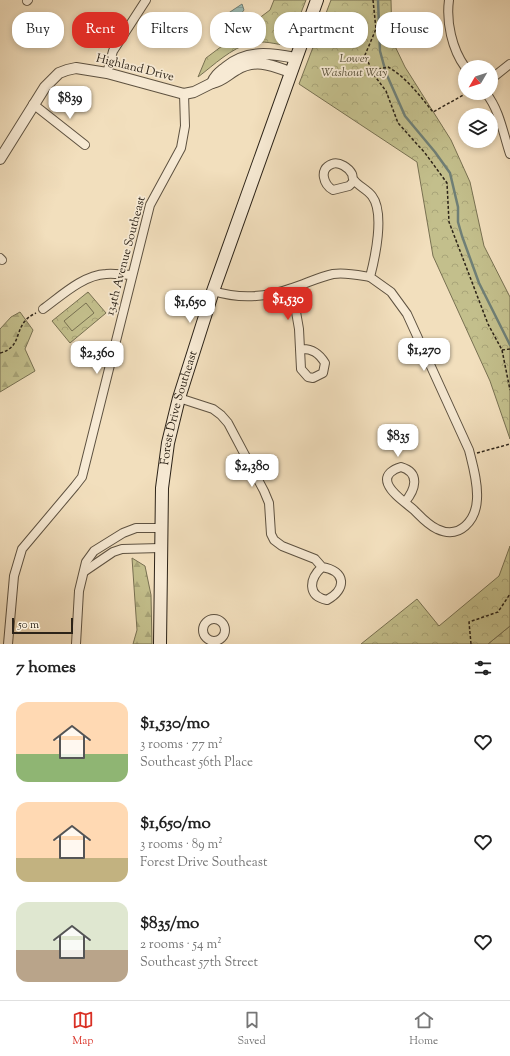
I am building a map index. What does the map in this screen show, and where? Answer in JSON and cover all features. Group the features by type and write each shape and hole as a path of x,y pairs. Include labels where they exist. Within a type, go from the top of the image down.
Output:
{"main road":[{"name":"Forest Drive Southeast","path":"160,644 160,548 162,488 168,443 179,398 213,291 317,0"}],"street":[{"path":"106,74 113,51 146,0"},
{"path":"449,0 451,33 456,51 461,60"},
{"name":"Highland Drive","path":"212,83 215,76 230,63 247,55 276,54 295,58"},
{"name":"Highland Drive","path":"0,159 52,78 67,70 76,68 106,74 184,94 194,92 212,83 220,82 236,70 254,63 267,64 290,72"},
{"path":"498,73 510,64"},
{"name":"134th Avenue Southeast","path":"8,644 14,576 18,560 28,539 82,477 150,205 181,148 185,126 184,94"},
{"path":"491,100 500,118 510,154"},
{"path":"34,104 85,145"},
{"path":"354,181 373,196 377,204 377,248 370,277"},
{"path":"43,309 79,283 98,275 107,274 132,276"},
{"path":"213,291 234,296 262,296 290,289 334,274 349,274 370,277 392,292 407,314 469,450 475,474 477,498 475,513 471,522 456,532 447,533 430,526 405,502"},
{"path":"290,289 296,312 300,349"},
{"path":"179,398 213,409 228,423 269,503 271,534 274,540 282,546 315,559 322,567"},
{"path":"76,644 79,591 86,562 94,552 107,542 136,528 161,528"},
{"path":"85,570 113,552 122,549 160,548"}],"path":[{"path":"373,0 376,29 365,55 374,75 386,91 398,123 425,153 447,183 449,222 488,324 502,350 510,390"},
{"path":"374,75 378,69 388,67 395,71 433,112 458,98"},
{"path":"0,353 8,350 13,345 24,321 43,309"},
{"path":"502,350 510,349"},
{"path":"476,454 510,444"},
{"path":"471,644 469,622 498,612 510,594"}],"green space":[{"path":"274,0 306,0 301,12 274,12 274,44 266,43 266,13 270,10"},
{"name":"Lower Washout Way","path":"331,0 391,0 391,12 376,12 376,48 396,48 405,67 451,140 470,182 484,246 510,297 510,439 490,381 433,256 417,162 299,84 313,48 368,48 368,12 326,12"},
{"path":"219,48 239,48 223,57 198,77 206,58"},
{"path":"88,292 106,313 70,343 52,321"},
{"path":"86,303 94,313 72,331 64,321"},
{"path":"20,312 33,330 25,349 35,371 0,392 0,329 11,317"},
{"path":"510,546 510,626 488,644 361,644 417,599 439,626 499,576"},
{"path":"132,558 145,566 151,595 152,644 133,644 137,630"},
{"path":"510,626 510,644 488,644"}],"water":[{"path":"242,4 244,10 242,12 230,12"}],"waterway":[{"path":"378,0 380,51 386,73 405,116 435,152 450,173 458,207 458,222 462,236 479,283 510,345"}]}
